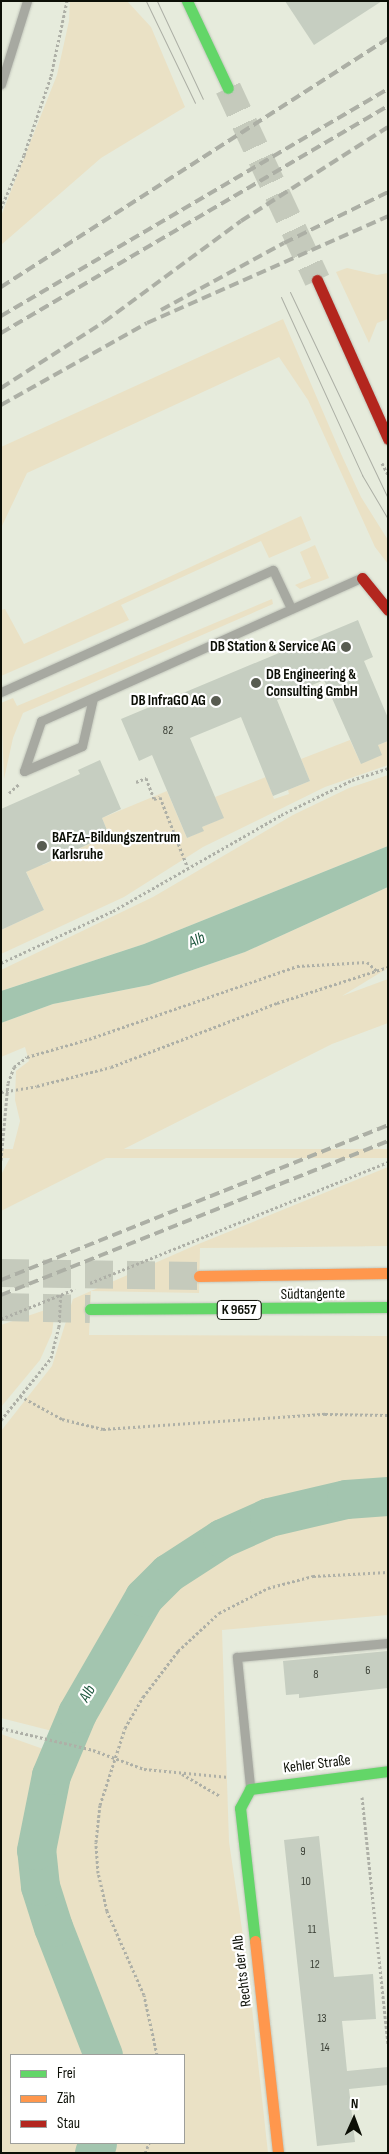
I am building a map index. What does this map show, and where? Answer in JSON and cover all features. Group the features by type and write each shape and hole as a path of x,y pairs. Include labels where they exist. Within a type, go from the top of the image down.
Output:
{"main road":[{"path":"187,1 228,88"},
{"path":"317,280 388,439"},
{"path":"362,578 388,610"},
{"name":"Südtangente","path":"199,1276 388,1273"},
{"name":"Südtangente","path":"90,1309 388,1307"},
{"name":"Kehler Straße","path":"250,1789 388,1771"},
{"path":"240,1808 250,1789"},
{"name":"Rechts der Alb","path":"240,1808 278,2153"}],"lane":[{"path":"1,84 27,1"},
{"path":"1,692 273,570 291,608"},
{"path":"93,698 82,746 24,772 41,721 362,578"},
{"path":"250,1789 237,1657 388,1644"}],"path":[{"path":"1,208 52,76 67,1"},
{"path":"382,464 388,475"},
{"path":"1,963 113,911 187,866 352,780 388,768"},
{"path":"136,782 146,778 154,799 160,797 187,866"},
{"path":"1,1160 8,1083 14,1067 26,1057 89,1039 297,966 367,962 377,971"},
{"path":"1,1092 37,1086 112,1067 277,1003 388,967"},
{"path":"88,1284 388,1162"},
{"path":"1,1319 79,1287"},
{"path":"1,1420 50,1358 59,1328 61,1294"},
{"path":"20,1396 62,1419 103,1429 325,1414 388,1415"},
{"path":"157,2054 144,1995 106,1911 98,1873 96,1842 100,1805 114,1758 143,1697 178,1651 219,1613 268,1588 313,1576 388,1572"},
{"path":"1,1728 32,1733 93,1750 144,1769 182,1774 221,1775 234,1778 250,1789"},
{"path":"182,1774 240,1808"},
{"path":"360,1774 388,2045"}],"shaded area":[{"path":"70,1 127,1 151,27 185,107 101,158 1,245 1,216 57,75 69,21"},
{"path":"347,268 377,275 388,273 388,319 377,323 369,343 336,272"},
{"path":"283,319 361,497 388,540 388,564 375,547 308,400 279,357 27,473 1,528 1,447"},
{"path":"301,516 311,540 269,558 261,541 121,605 129,620 1,676 1,610 5,609 24,644"},
{"path":"315,545 329,578 300,589 295,585 311,578 300,552"},
{"path":"272,599 273,604 23,713 13,738 4,779 1,703 13,698 17,706"},
{"path":"350,740 361,764 378,745 388,741 388,765 325,787 203,847 124,897 1,954 1,930 44,910 23,865 43,865 109,835 102,818 167,791 187,838 203,831 202,827 223,818 215,797 266,777 274,799 289,794 288,790 310,781 301,759"},
{"path":"388,775 388,846 144,944 1,991 1,970 153,897 293,815 349,788"},
{"path":"388,887 388,968 342,996 388,979 388,1023 332,1044 1,1211 1,1175 11,1156 20,1121 15,1100 16,1071 29,1061 25,1047 1,1057 1,1023 53,1004 149,985 245,952"},
{"path":"1,1149 388,1149 388,1158 1,1158"},
{"path":"388,1167 388,1246 200,1248 199,1293 91,1291 196,1245"},
{"path":"91,1291 89,1335 388,1336 388,1615 222,1630 229,1842 247,1963 268,2153 1,2153 1,1734 60,1755 68,1735 1,1718 1,1431 52,1366 73,1299"},
{"path":"51,1308 54,1317 52,1333 40,1360 1,1407 1,1325"}],"water":[{"path":"388,846 388,887 245,952 149,985 53,1004 1,1023 1,991 144,944"}],"building":[{"path":"285,1 382,1 314,45"},
{"path":"358,620 373,657 364,661 388,718 388,741 378,745 382,755 361,764 324,680 277,700 310,781 273,796 241,717 190,738 224,818 202,827 204,831 187,838 152,755 139,761 121,719"},
{"name":"BAFzA-Bildungszentrum Karlsruhe","path":"100,760 121,809 102,818 109,835 26,872 44,910 1,930 1,809 80,774 78,770"},
{"path":"388,1651 388,1688 299,1698 299,1694 286,1695 283,1661"},
{"path":"319,1836 334,1977 373,1974 376,2019 342,2021 347,2071 388,2067 388,2085 349,2089 355,2142 317,2146 284,1840"}],"waterway":[{"name":"Alb","path":"103,2054 53,1927 40,1886 36,1850 51,1775 77,1713 144,1597 168,1573 222,1538 269,1517 346,1499 388,1496"},
{"name":"Alb","path":"94,2153 97,2144"}],"tunnel":[{"path":"228,88 317,280"},
{"path":"1,1273 199,1276"},
{"path":"1,1307 90,1309"}],"tram line":[{"path":"146,1 195,103"},
{"path":"157,1 203,99"},
{"path":"290,292 388,498"},
{"path":"281,297 362,475 388,519"}],"railway":[{"path":"1,287 388,39"},
{"path":"1,316 388,89"},
{"path":"1,333 388,106"},
{"path":"1,388 104,322 241,221 388,127"},
{"path":"161,310 284,243 388,192"},
{"path":"1,405 147,323 388,216"},
{"path":"1,1280 388,1125"},
{"path":"1,1295 388,1141"}],"traffic: fast":[{"path":"187,1 228,88"},
{"path":"90,1309 388,1307"},
{"path":"255,1941 240,1808 250,1789 388,1771"}],"traffic: slow":[{"path":"199,1276 388,1273"},
{"path":"255,1941 278,2153"}],"traffic: jam":[{"path":"317,280 388,439"},
{"path":"362,578 388,610"}],"place":[{"name":"DB Station & Service AG","path":"346,647"},
{"name":"DB Engineering & Consulting GmbH","path":"256,683"},
{"name":"DB InfraGO AG","path":"216,701"},
{"name":"BAFzA-Bildungszentrum Karlsruhe","path":"42,846"}]}
